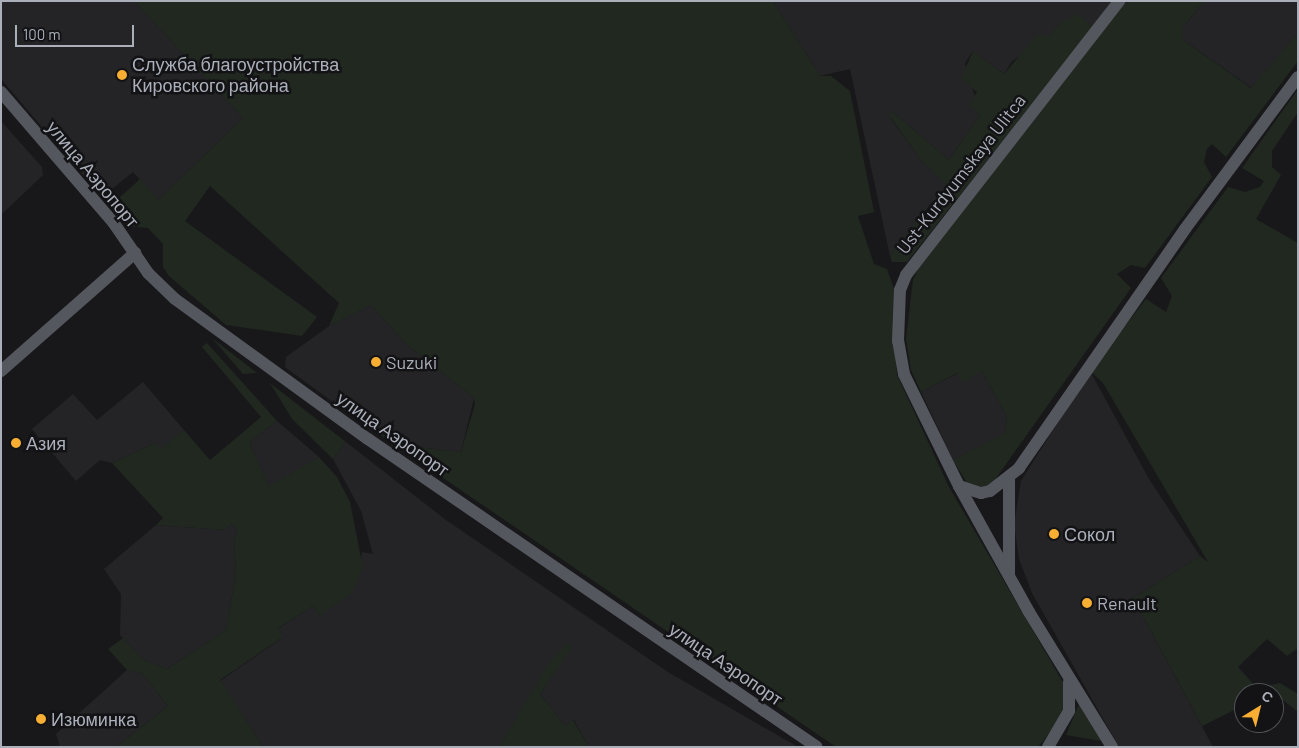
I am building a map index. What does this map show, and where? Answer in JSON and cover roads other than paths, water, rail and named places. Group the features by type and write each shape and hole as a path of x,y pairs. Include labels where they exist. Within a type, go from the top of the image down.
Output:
{"main road":[{"name":"Ust-Kurdyumskaya Ulitca","path":"1112,747 1009,577 959,486 904,374 898,340 900,290 926,245 1119,1"},
{"path":"959,486 981,493 1009,480 1298,77"},
{"name":"улица Аэропорт","path":"1,92 135,254 175,299 360,433 817,747"},
{"path":"1,371 135,254"},
{"path":"1009,480 1009,577"},
{"path":"1048,747 1069,711 1067,675"}],"place":[{"name":"Служба благоустройства Кировского района","path":"122,75"},
{"name":"Suzuki","path":"376,362"},
{"name":"Азия","path":"16,443"},
{"name":"Сокол","path":"1054,534"},
{"name":"Renault","path":"1087,603"},
{"name":"Изюминка","path":"41,719"}]}
